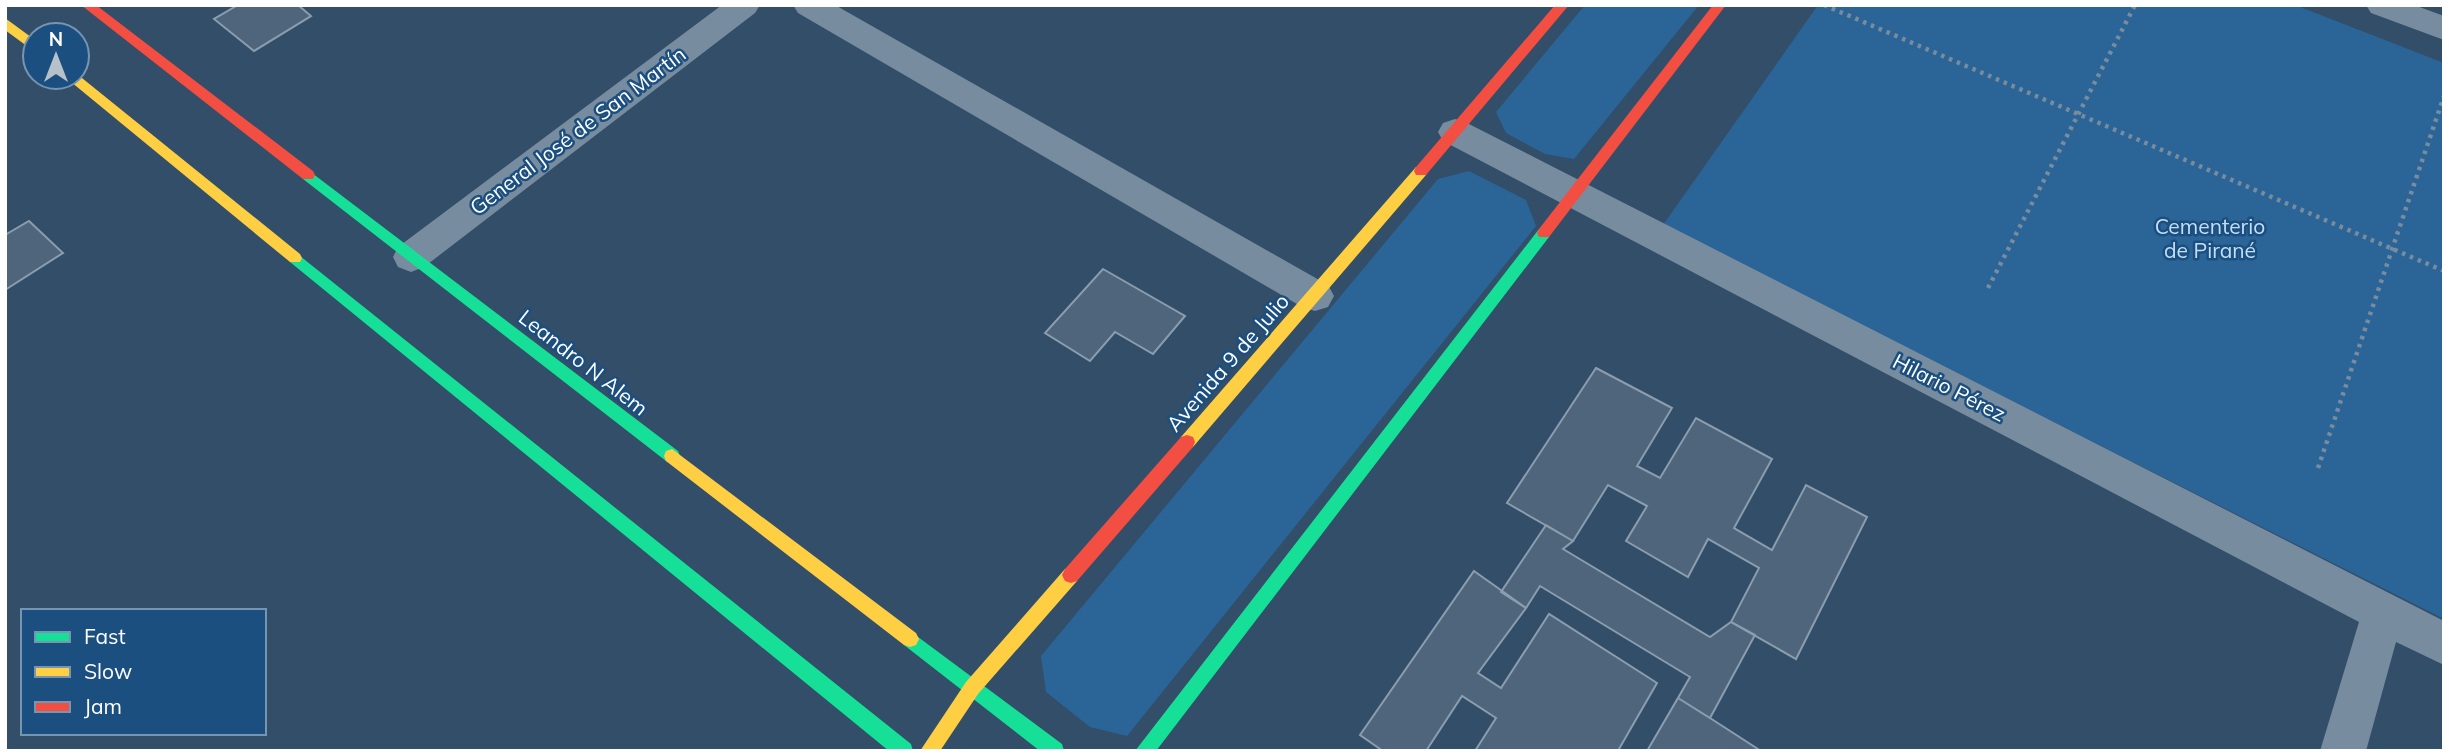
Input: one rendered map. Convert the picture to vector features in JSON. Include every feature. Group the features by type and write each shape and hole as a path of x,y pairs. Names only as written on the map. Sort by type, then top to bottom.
{"street":[{"name":"Leandro N Alem","path":"87,5 1055,751"},
{"name":"General José de San Martín","path":"411,257 744,5"},
{"path":"809,5 1315,296"},
{"path":"1144,751 1720,5"},
{"path":"2382,5 2444,29"},
{"name":"Avenida 9 de Julio","path":"929,751 972,688 1315,296 1455,132 1556,7"},
{"path":"5,23 21,36"},
{"path":"89,91 904,751"},
{"name":"Hilario Pérez","path":"1455,132 2444,645"},
{"path":"2343,751 2383,613"}],"path":[{"path":"1824,5 2444,271"},
{"path":"1988,288 2135,5"},
{"path":"2318,468 2444,96"}],"green space":[{"path":"1585,5 1699,5 1574,159 1545,154 1506,133 1496,112"},
{"name":"Cementerio de Pirané","path":"1818,5 2295,5 2444,63 2444,619 1663,225"},
{"path":"1469,171 1526,200 1536,226 1127,736 1090,727 1046,692 1041,656 1438,179"}],"building":[{"path":"238,5 298,5 311,16 254,51 214,19"},
{"path":"29,221 63,253 5,290 5,235"},
{"path":"1103,269 1185,316 1153,354 1115,332 1090,361 1045,333"},
{"path":"1596,368 1672,408 1637,466 1660,478 1696,418 1772,459 1734,528 1772,550 1806,485 1867,517 1796,659 1731,622 1759,568 1708,539 1688,577 1626,541 1647,506 1608,485 1573,541 1507,503"},
{"path":"1546,525 1573,541 1563,549 1710,637 1731,622 1755,635 1710,718 1678,698 1690,677 1540,586 1526,608 1501,592"},
{"path":"1474,571 1526,608 1478,673 1501,688 1549,614 1657,683 1619,749 1622,751 1475,751 1496,718 1462,696 1426,751 1383,751 1360,735"},
{"path":"1678,698 1710,718 1761,751 1647,751"}],"traffic: fast":[{"path":"308,175 672,456"},
{"path":"1144,751 1544,233"},
{"path":"295,258 904,751"},
{"path":"910,639 1055,751"}],"traffic: slow":[{"path":"5,23 21,36"},
{"path":"89,91 295,258"},
{"path":"1187,442 1421,171"},
{"path":"672,456 910,639"},
{"path":"929,751 972,688 1071,575"}],"traffic: jam":[{"path":"87,5 308,175"},
{"path":"1421,171 1563,5"},
{"path":"1544,233 1720,5"},
{"path":"1071,575 1187,442"}]}
